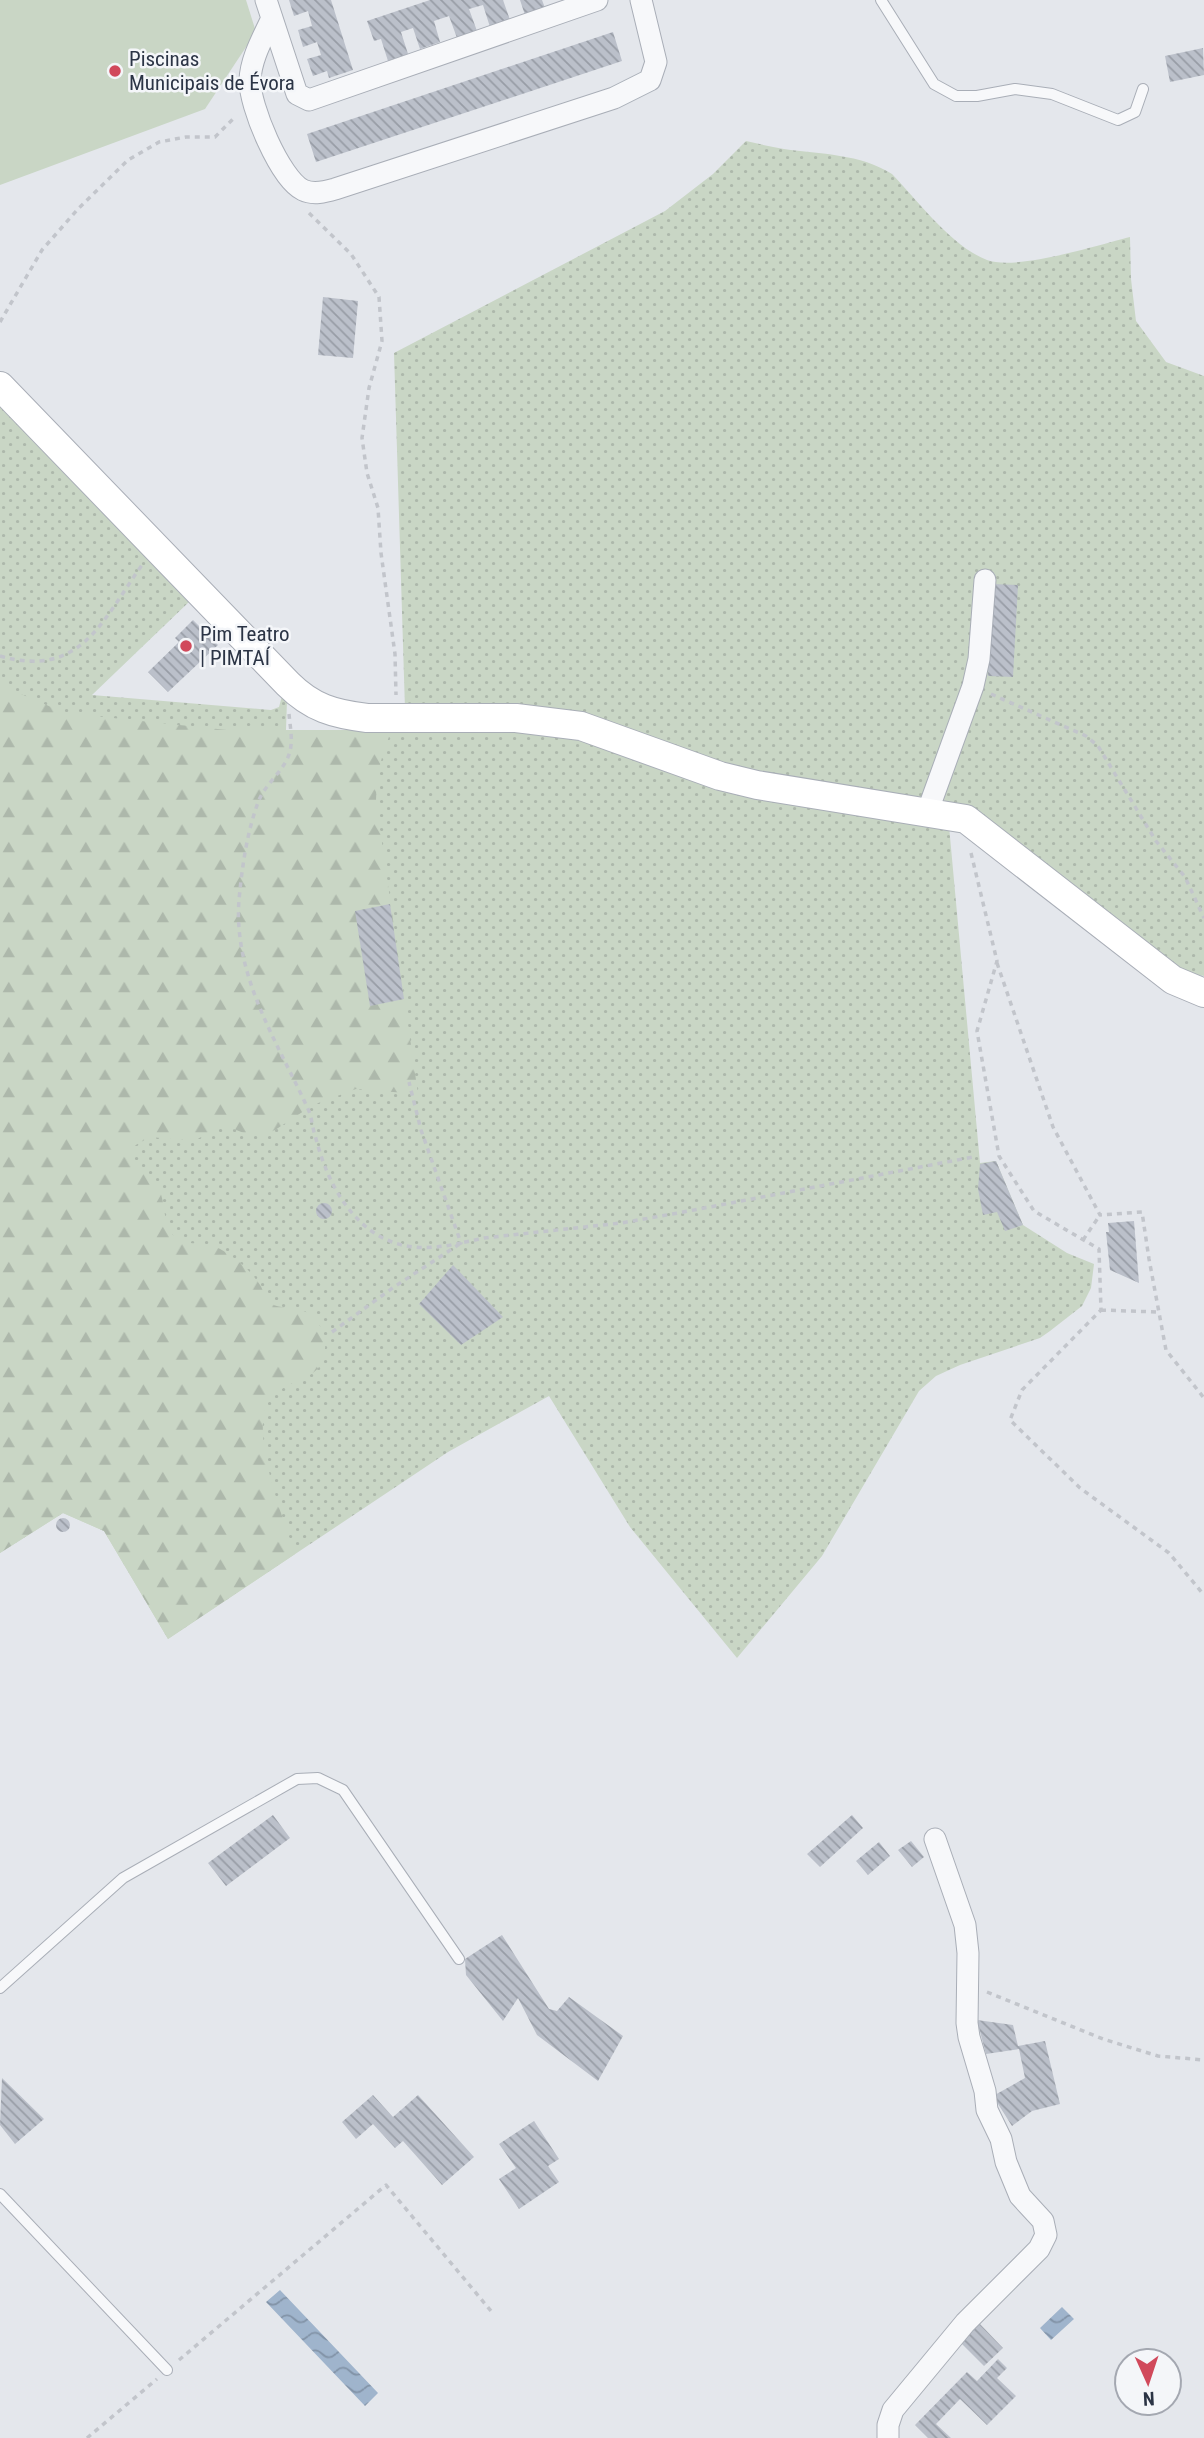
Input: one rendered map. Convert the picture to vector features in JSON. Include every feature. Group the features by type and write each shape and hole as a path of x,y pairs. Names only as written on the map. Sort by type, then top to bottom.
{"street":[{"path":"269,9 297,94 309,100 597,0"},
{"path":"269,9 252,68 250,82 253,102 259,122 290,177 303,191 316,192 335,189 614,98 650,80 656,62 641,0"},
{"path":"0,386 288,684 310,703 328,710 367,718 516,718 581,726 732,779 966,819 1173,980 1204,993"},
{"path":"927,813 973,686 979,659 985,580"},
{"path":"888,2438 888,2421 893,2410 965,2323 1039,2249 1046,2235 1043,2221 1020,2196 1006,2162 1001,2139 987,2110 985,2091 969,2037 965,1925 934,1839"}],"lane":[{"path":"881,0 934,83 956,96 977,96 1015,89 1052,94 1118,120 1135,112 1143,89"},
{"path":"0,1988 123,1878 297,1779 318,1778 343,1790 459,1959"},
{"path":"0,2194 167,2370"}],"path":[{"path":"0,322 42,250 78,209 128,160 159,142 186,137 215,137 253,102"},
{"path":"303,191 309,212 351,254 379,298 382,341 369,388 362,438 378,508 381,553 395,653 396,718"},
{"path":"0,656 38,662 64,657 76,650 95,630 155,545"},
{"path":"288,684 290,749 287,760 270,780 260,799 244,861 238,930 244,964 284,1062 310,1112 322,1159 334,1188 343,1202 369,1228 388,1241 425,1249 484,1238 667,1215 973,1157"},
{"path":"973,686 1086,736 1098,746 1156,841 1185,877 1204,918"},
{"path":"966,819 970,849 996,961 1052,1126 1100,1215"},
{"path":"996,961 977,1031 999,1156 1034,1211 1099,1249 1101,1310 1022,1391 1010,1420 1080,1488 1169,1553 1204,1595"},
{"path":"409,1082 421,1130 461,1243"},
{"path":"1100,1215 1142,1212 1166,1350 1204,1398"},
{"path":"1083,1240 1100,1215"},
{"path":"332,1332 461,1243"},
{"path":"1101,1310 1159,1312"},
{"path":"967,1989 998,1995 1065,2026 1158,2056 1204,2060"},
{"path":"87,2438 386,2185 491,2311"}],"green space":[{"name":"Piscinas Municipais de Évora","path":"0,0 246,0 256,32 205,109 0,185"},
{"path":"746,141 840,156 880,167 892,174 948,234 987,260 1037,260 1130,237 1136,321 1166,362 1204,376 1204,976 1174,970 945,806 944,799 925,795 923,801 803,785 671,752 405,709 394,353 665,211 713,174"},
{"path":"0,400 287,700 286,730 490,730 564,735 949,826 980,1163 996,1161 1023,1225 1067,1253 1094,1264 1091,1288 1082,1306 1040,1338 960,1365 936,1376 919,1391 822,1556 737,1658 630,1527 549,1396 448,1452 168,1639 104,1531 63,1513 0,1553","holes":["190,601 282,696 279,707 271,710 92,695"]},
{"path":"0,685 65,713 227,730 392,730 380,764 376,801 418,1094 356,1089 313,1105 266,1134 251,1136 229,1127 220,1128 193,1141 150,1137 134,1146 131,1157 133,1167 158,1187 167,1223 173,1235 183,1242 211,1245 234,1258 256,1279 270,1303 302,1310 313,1317 322,1329 325,1345 325,1353 319,1367 281,1389 268,1403 264,1414 264,1447 278,1503 295,1554 168,1639 104,1531 63,1513 0,1553"}],"water":[{"path":"280,2290 378,2393 365,2406 266,2302"},
{"path":"1062,2307 1074,2319 1051,2340 1040,2328"}],"building":[{"path":"289,0 331,0 353,70 329,78 327,71 313,76 307,59 321,55 317,42 303,47 298,30 312,26 308,11 294,16"},
{"path":"430,0 503,0 510,20 490,27 483,5 469,9 477,31 457,38 449,16 434,21 440,42 420,49 413,28 401,32 408,54 388,61 381,39 374,41 367,21"},
{"path":"520,0 542,0 545,8 525,15"},
{"path":"613,32 622,61 316,162 307,134"},
{"path":"1203,48 1204,75 1170,82 1165,56"},
{"path":"323,297 358,301 353,358 318,355"},
{"path":"992,584 1018,585 1013,677 988,676"},
{"path":"193,620 218,645 168,692 148,672 179,642 175,638"},
{"path":"390,904 404,999 370,1006 355,911"},
{"path":"996,1161 1023,1225 1005,1231 997,1212 983,1215 978,1189 980,1164"},
{"path":"324,1203 332,1211 324,1219 316,1211"},
{"path":"1134,1221 1139,1283 1110,1270 1106,1232 1109,1232 1108,1223"},
{"path":"453,1265 503,1317 461,1345 419,1304"},
{"path":"60,1518 66,1518 70,1525 66,1532 60,1532 56,1528 56,1522"},
{"path":"273,1815 290,1838 226,1886 208,1863"},
{"path":"852,1815 863,1828 820,1867 807,1854"},
{"path":"911,1841 924,1857 912,1867 898,1850"},
{"path":"879,1842 890,1856 868,1875 856,1861"},
{"path":"502,1935 549,2009 557,2011 569,1997 623,2036 598,2081 537,2035 518,1998 503,2021 466,1975 465,1959"},
{"path":"977,2020 1013,2025 1018,2046 1045,2041 1060,2104 1032,2111 1012,2126 993,2096 1025,2078 1019,2049 986,2054"},
{"path":"2,2078 44,2119 15,2144 0,2125"},
{"path":"373,2095 393,2117 418,2095 474,2157 442,2185 403,2141 395,2148 373,2124 356,2139 342,2122"},
{"path":"534,2121 559,2159 548,2166 559,2182 519,2209 499,2179 516,2168 499,2144"},
{"path":"978,2322 1003,2348 984,2366 958,2340"},
{"path":"998,2359 1007,2368 997,2378 1016,2396 987,2425 960,2399 936,2424 951,2438 928,2438 915,2425 967,2372 977,2381"}],"place":[{"name":"Piscinas Municipais de Évora","path":"115,71"},
{"name":"Pim Teatro | PIMTAÍ","path":"186,646"}]}
